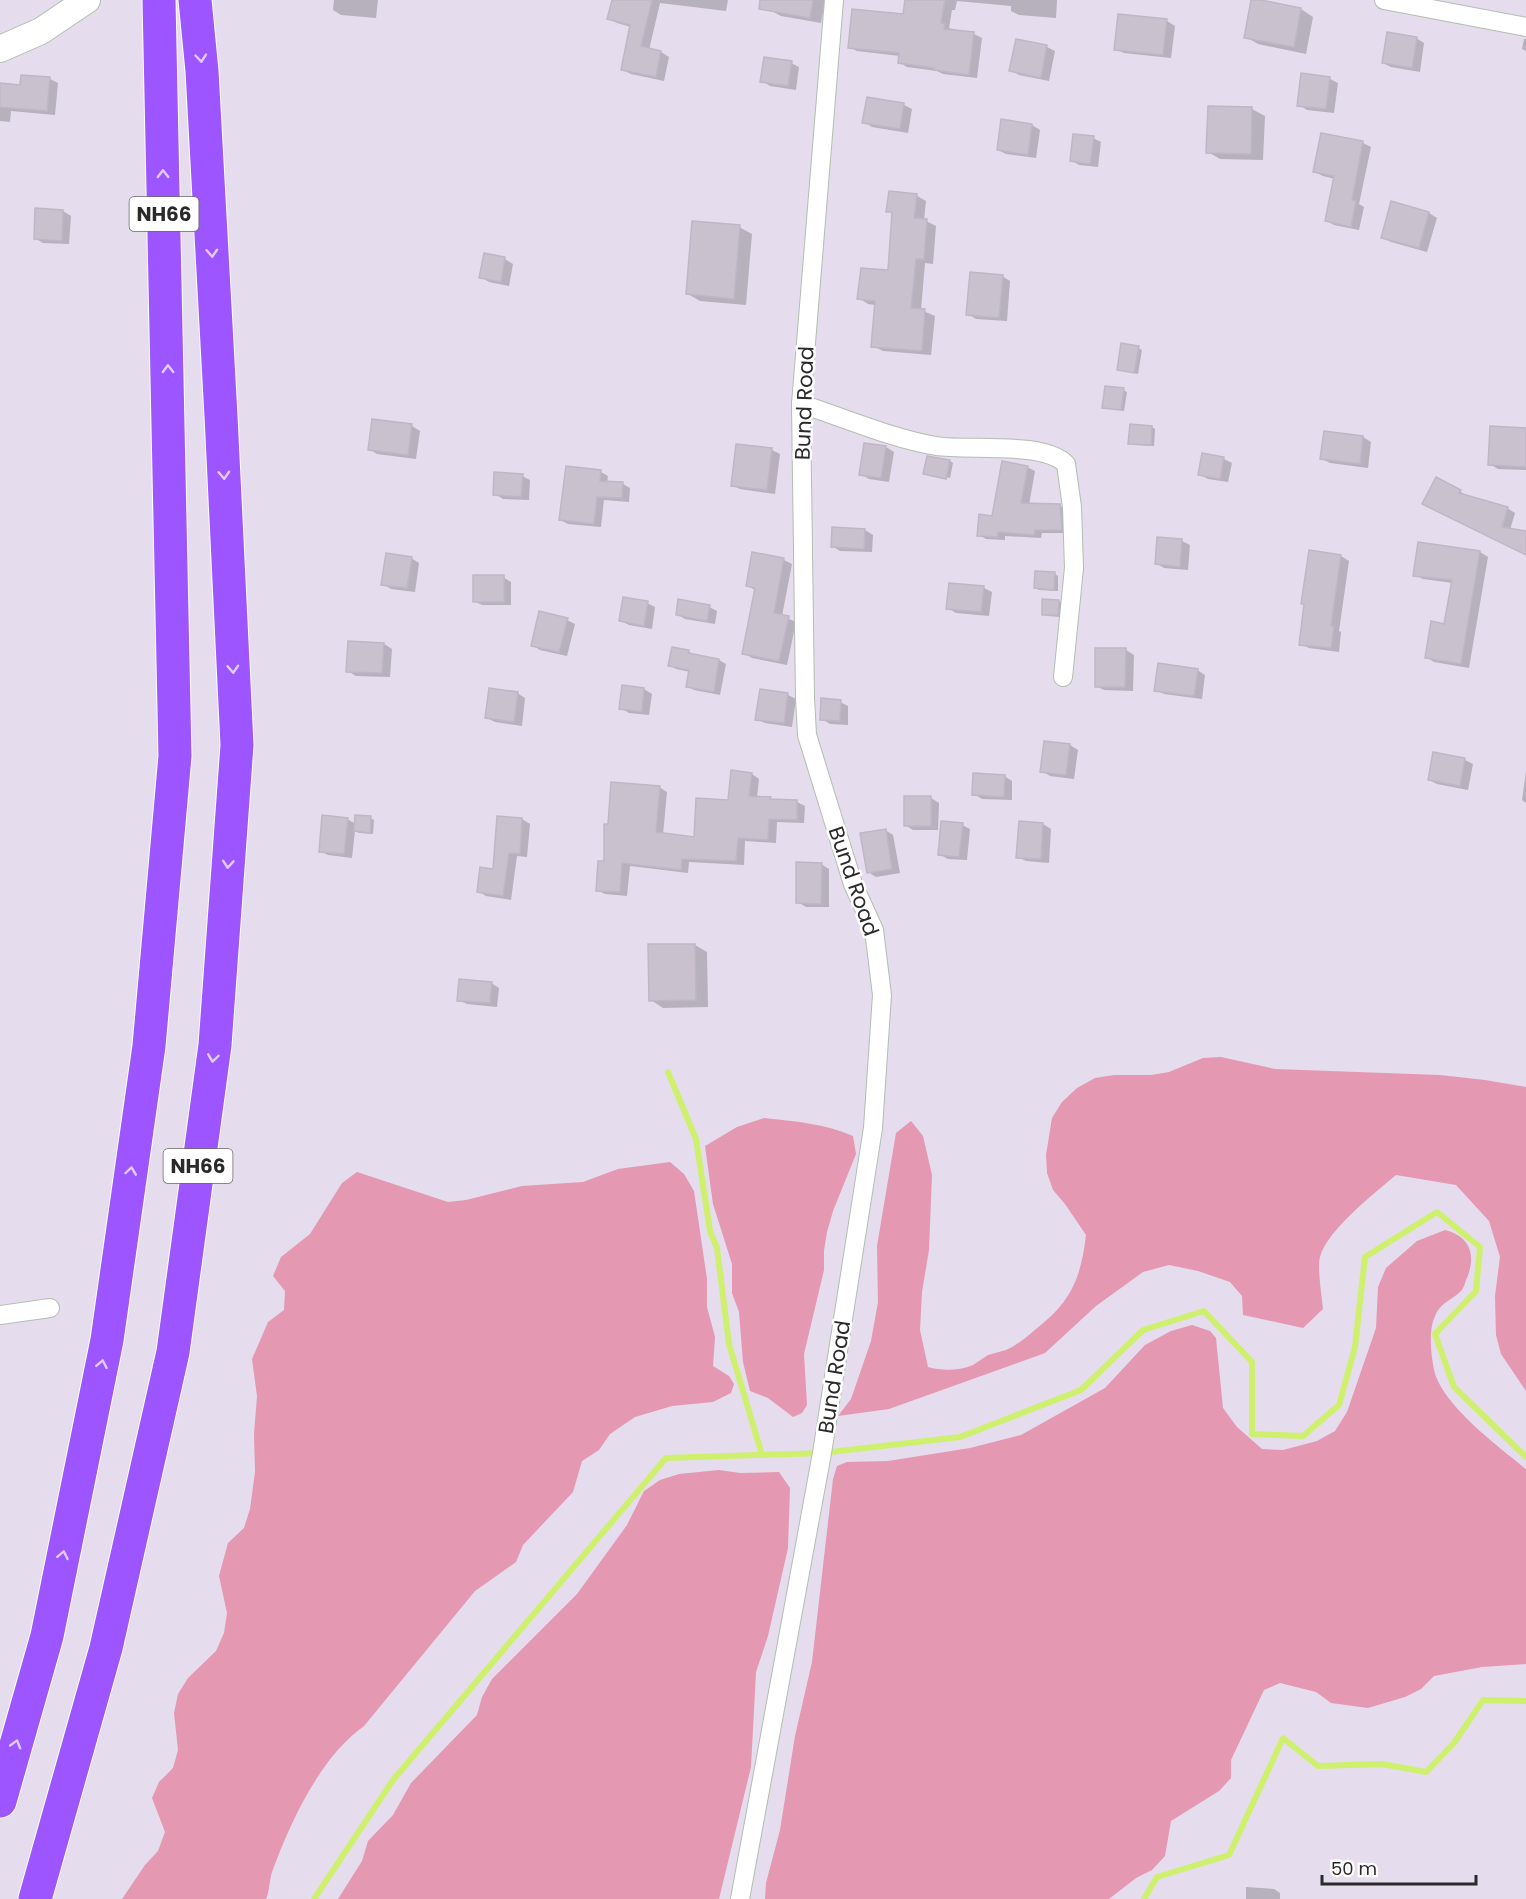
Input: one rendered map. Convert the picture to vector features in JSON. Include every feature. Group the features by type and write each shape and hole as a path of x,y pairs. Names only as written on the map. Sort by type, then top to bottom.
{"highway":[{"name":"NH66","path":"0,1801 47,1636 107,1340 149,1046 175,756 159,0"},
{"name":"NH66","path":"35,1899 106,1648 173,1352 214,1045 237,745 202,71 195,0"}],"main road":[{"path":"0,50 41,31 87,0"}],"street":[{"name":"Bund Road","path":"740,1899 822,1453 873,1128 882,995 874,930 853,884 807,735 801,404 834,0"},
{"path":"1384,0 1526,27"},
{"path":"801,404 888,433 936,446 1030,451 1053,456 1066,464 1072,507 1074,568 1063,677"},
{"path":"0,1315 50,1308"}],"shaded area":[{"path":"1221,1057 1275,1069 1440,1075 1526,1087 1526,1391 1501,1354 1496,1335 1495,1296 1500,1257 1489,1221 1456,1185 1396,1175 1353,1213 1324,1246 1319,1268 1323,1309 1303,1328 1243,1315 1242,1296 1230,1282 1198,1271 1169,1265 1143,1272 1096,1306 1045,1353 889,1409 838,1416 851,1399 871,1341 878,1302 877,1246 896,1133 911,1121 923,1136 932,1175 929,1250 922,1292 920,1330 928,1367 944,1370 962,1368 973,1365 988,1355 1006,1350 1025,1338 1058,1309 1077,1277 1086,1235 1053,1190 1047,1173 1046,1155 1052,1118 1062,1102 1077,1088 1095,1078 1169,1072 1203,1058"},
{"path":"764,1118 810,1124 843,1132 853,1136 856,1154 827,1232 824,1270 804,1354 807,1405 802,1413 793,1417 768,1398 750,1391 743,1362 739,1312 732,1293 732,1264 713,1204 705,1146 737,1127"},
{"path":"670,1162 684,1174 694,1191 707,1279 707,1307 715,1337 713,1366 729,1376 734,1384 731,1393 713,1402 672,1406 635,1417 610,1434 599,1450 582,1461 573,1492 523,1545 516,1562 475,1591 364,1726 348,1739 320,1773 297,1812 288,1833 272,1872 266,1899 122,1899 145,1865 158,1851 165,1832 152,1798 159,1782 173,1768 178,1750 174,1713 178,1694 188,1678 216,1651 224,1633 227,1613 219,1576 228,1543 244,1528 250,1509 255,1472 254,1434 257,1396 252,1359 268,1322 284,1310 285,1291 273,1276 281,1257 310,1234 342,1183 357,1172 448,1202 466,1200 522,1186 583,1182 618,1169"},
{"path":"1445,1230 1461,1237 1466,1242 1471,1262 1462,1290 1440,1307 1435,1316 1431,1329 1434,1370 1439,1383 1460,1411 1526,1469 1526,1664 1482,1667 1434,1676 1421,1689 1405,1697 1368,1708 1331,1703 1316,1692 1280,1683 1264,1690 1231,1760 1231,1778 1219,1791 1171,1821 1165,1856 1152,1870 1136,1878 1109,1899 765,1899 766,1883 780,1830 795,1736 812,1662 833,1479 837,1466 847,1462 888,1461 970,1448 1021,1435 1105,1388 1145,1345 1171,1331 1192,1325 1210,1331 1216,1338 1223,1408 1237,1427 1262,1449 1283,1450 1317,1441 1335,1431 1347,1412 1376,1328 1378,1287 1386,1268 1417,1241"},
{"path":"719,1470 740,1473 779,1472 790,1488 788,1548 768,1636 756,1672 751,1767 719,1899 338,1899 362,1861 368,1841 393,1815 411,1783 477,1715 482,1697 492,1679 577,1594 627,1525 644,1491 660,1480 679,1474"}],"building":[{"path":"612,0 652,0 641,46 661,51 656,77 621,70 630,25 607,19"},
{"path":"760,0 813,0 810,18 759,9"},
{"path":"905,0 945,0 941,23 945,24 944,29 974,32 969,75 898,63 899,53 848,48 852,9 903,14"},
{"path":"1251,0 1301,8 1294,47 1244,38"},
{"path":"1118,14 1167,19 1163,55 1114,50"},
{"path":"1387,32 1417,37 1412,68 1382,63"},
{"path":"1016,39 1047,45 1041,78 1009,71"},
{"path":"764,57 792,61 788,86 760,82"},
{"path":"1301,73 1330,77 1326,109 1297,106"},
{"path":"21,75 50,77 47,111 0,107 0,83 20,85"},
{"path":"867,97 904,103 900,129 862,123"},
{"path":"1208,106 1252,107 1251,154 1206,153"},
{"path":"1001,119 1032,124 1028,155 997,150"},
{"path":"1321,133 1363,141 1352,200 1356,201 1351,227 1325,221 1334,176 1313,172"},
{"path":"1073,134 1094,136 1090,164 1070,161"},
{"path":"889,191 917,194 914,218 927,219 924,259 916,259 911,308 925,309 922,351 871,347 875,301 857,299 861,268 888,270 892,212 886,212"},
{"path":"1391,201 1429,212 1419,248 1381,238"},
{"path":"35,208 63,210 62,241 34,239"},
{"path":"692,221 740,225 734,299 686,294"},
{"path":"484,253 505,257 501,282 479,278"},
{"path":"970,272 1003,275 999,318 966,315"},
{"path":"1121,343 1139,346 1134,373 1117,370"},
{"path":"1105,386 1124,388 1121,410 1102,408"},
{"path":"372,419 412,424 408,455 368,450"},
{"path":"1130,424 1152,426 1151,445 1128,444"},
{"path":"1490,426 1526,428 1526,467 1488,465"},
{"path":"1324,431 1363,436 1360,464 1320,459"},
{"path":"864,443 886,446 881,478 859,475"},
{"path":"736,444 772,448 767,490 731,486"},
{"path":"1202,453 1224,457 1220,479 1198,475"},
{"path":"927,456 950,460 946,479 923,474"},
{"path":"1002,461 1028,466 1021,503 1060,504 1062,530 1035,530 1034,535 998,532 998,537 977,536 979,514 992,516"},
{"path":"566,466 601,470 600,481 623,482 622,498 597,497 594,524 559,520"},
{"path":"494,472 523,474 521,497 493,495"},
{"path":"1436,477 1461,490 1459,493 1508,507 1502,527 1526,531 1526,555 1422,504"},
{"path":"832,527 865,529 864,549 831,547"},
{"path":"1157,537 1182,539 1180,567 1155,564"},
{"path":"1418,542 1480,551 1461,664 1425,658 1431,621 1444,624 1452,580 1413,576"},
{"path":"1309,550 1341,555 1331,626 1334,626 1331,648 1299,645 1304,604 1301,604"},
{"path":"752,552 784,558 774,613 789,616 779,661 742,654 755,588 746,586"},
{"path":"386,553 412,557 407,588 381,585"},
{"path":"1035,571 1055,572 1054,590 1034,588"},
{"path":"473,575 504,575 504,602 473,602"},
{"path":"949,583 984,586 981,612 946,609"},
{"path":"623,597 648,601 644,626 619,621"},
{"path":"678,599 710,605 707,621 676,615"},
{"path":"1042,599 1059,600 1058,615 1042,615"},
{"path":"539,611 568,618 559,652 531,646"},
{"path":"348,641 384,643 382,673 346,672"},
{"path":"672,647 689,650 688,653 719,659 714,692 686,687 689,670 668,666"},
{"path":"1095,648 1126,648 1125,687 1095,687"},
{"path":"1158,663 1198,669 1194,696 1154,691"},
{"path":"622,685 644,688 642,712 619,709"},
{"path":"489,688 518,692 514,722 485,718"},
{"path":"760,689 788,693 784,723 755,720"},
{"path":"821,698 841,700 840,721 820,720"},
{"path":"1044,741 1070,744 1066,775 1040,772"},
{"path":"1433,752 1465,758 1460,786 1428,780"},
{"path":"731,770 752,773 749,796 797,800 797,820 769,819 768,840 738,838 736,861 682,859 681,870 622,863 620,892 596,891 598,861 604,861 604,824 608,824 611,782 660,786 656,832 694,837 696,798 728,800"},
{"path":"973,773 1005,775 1004,797 972,795"},
{"path":"904,796 931,796 931,826 904,826"},
{"path":"322,815 348,818 344,854 319,852"},
{"path":"355,815 371,816 370,833 354,831"},
{"path":"497,816 522,818 520,854 509,853 503,896 477,892 480,867 493,869"},
{"path":"941,821 963,823 959,857 938,855"},
{"path":"1019,821 1043,823 1041,859 1016,858"},
{"path":"886,829 892,869 867,873 860,833"},
{"path":"796,862 822,863 821,904 796,903"},
{"path":"648,944 695,944 696,1000 649,1001"},
{"path":"459,979 492,982 490,1003 457,1001"}],"waterway":[{"path":"668,1072 696,1139 710,1231 717,1248 729,1344 762,1455"},
{"path":"314,1899 393,1780 666,1458 822,1453 960,1437 1081,1390 1143,1330 1204,1311 1252,1362 1252,1434 1303,1436 1339,1405 1355,1347 1365,1257 1437,1212 1480,1247 1476,1291 1435,1334 1454,1387 1526,1457"},
{"path":"1144,1899 1157,1877 1229,1855 1283,1738 1318,1766 1382,1764 1426,1772 1454,1743 1483,1700 1526,1701"}]}
